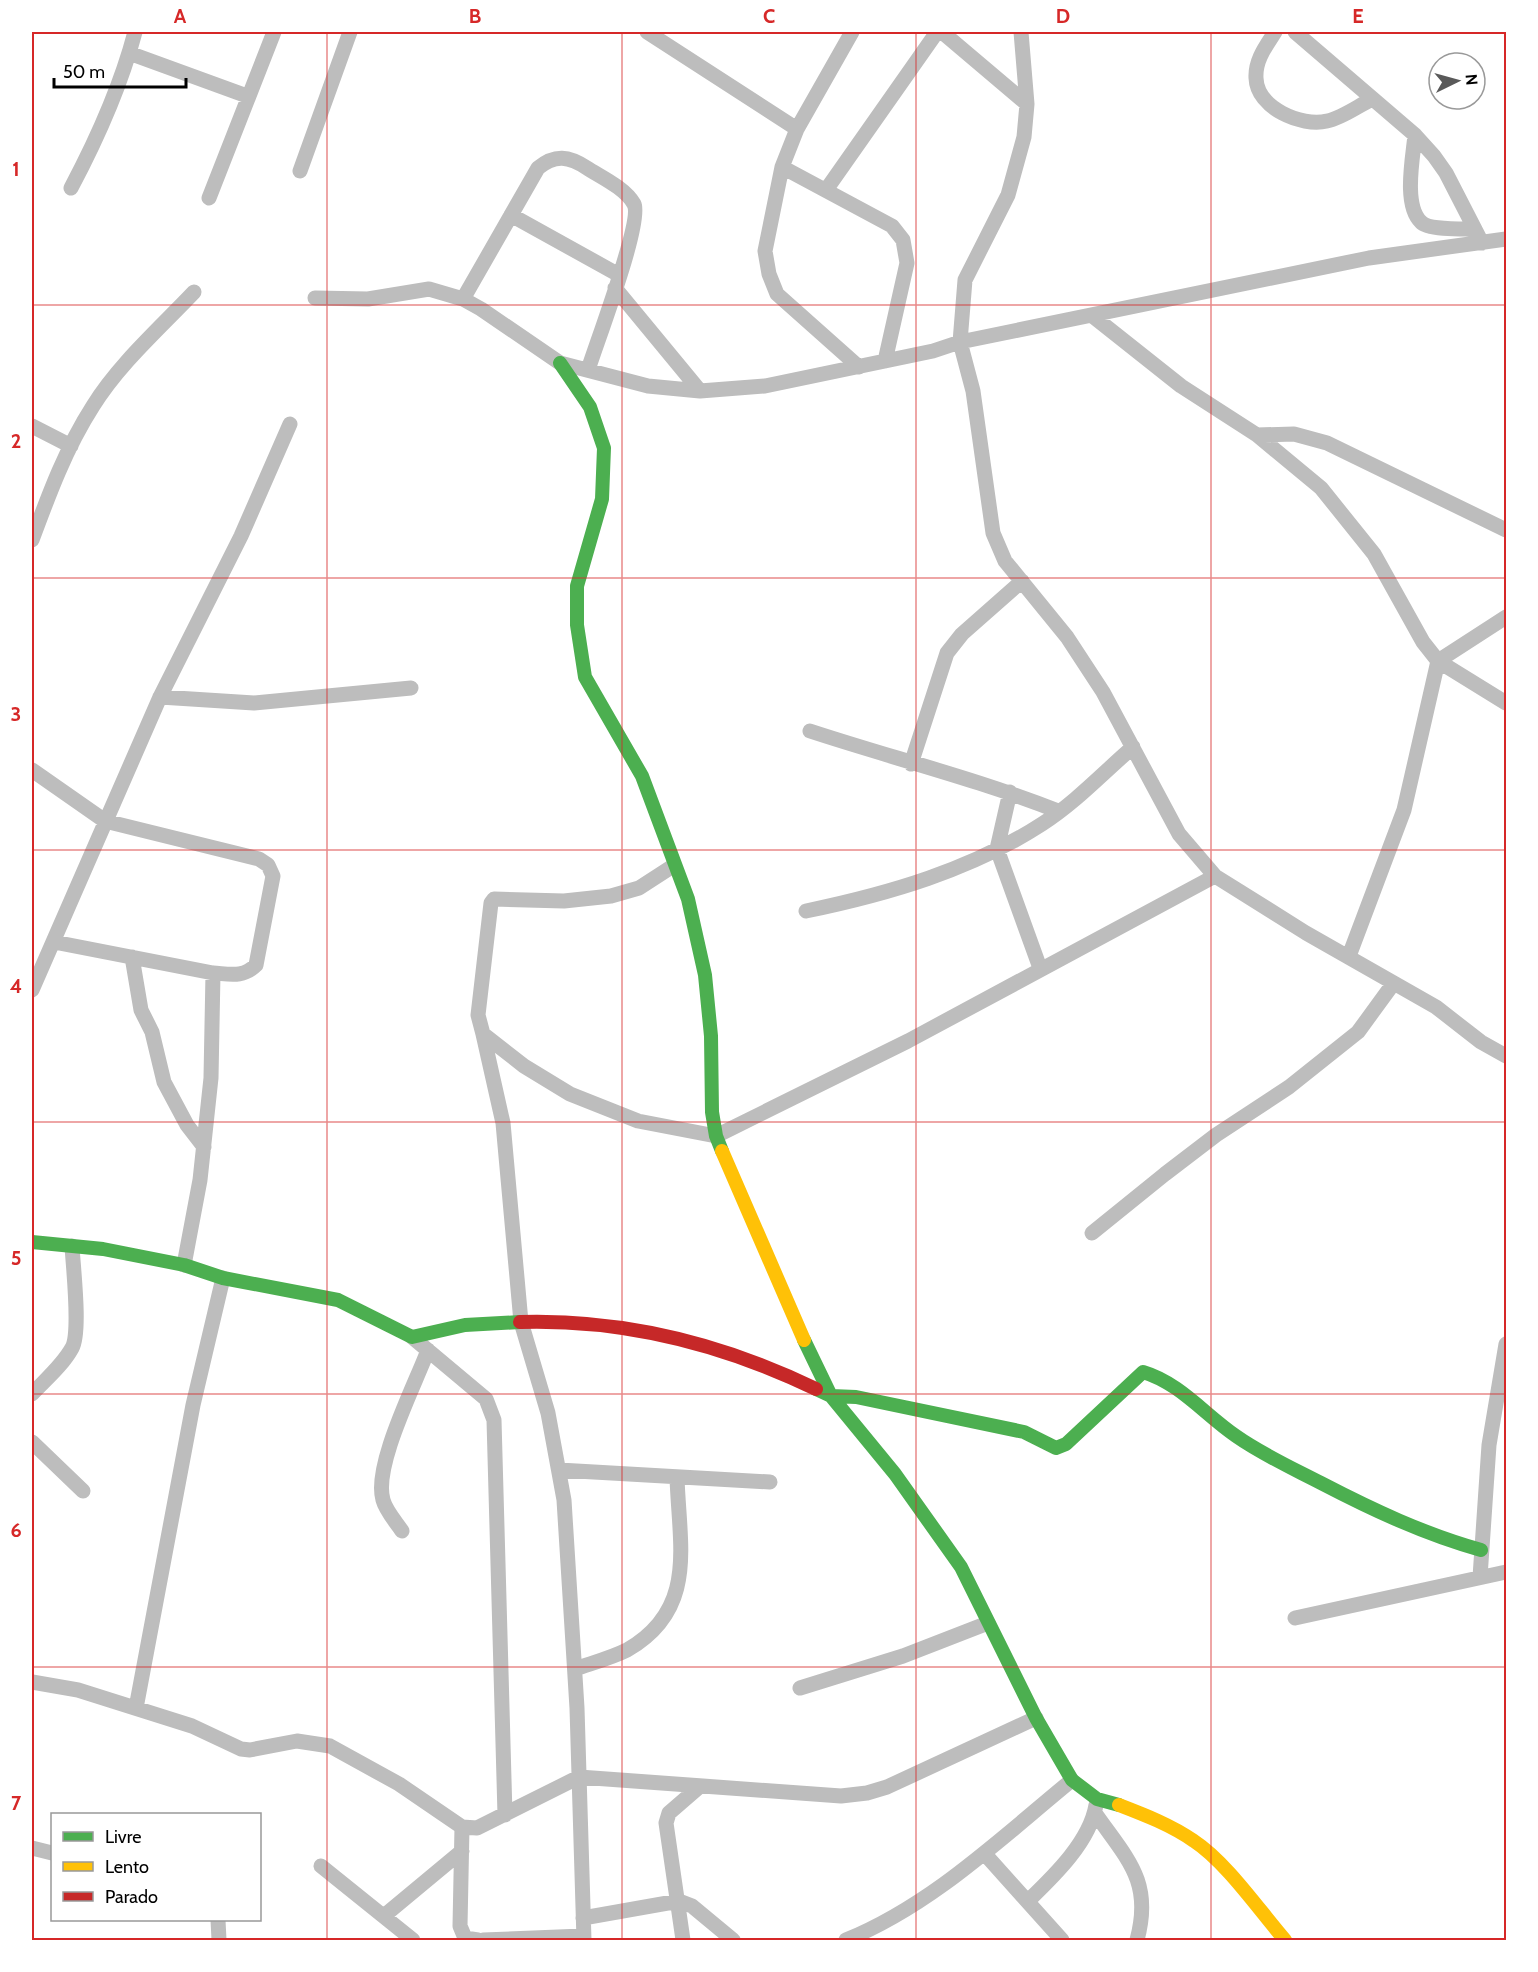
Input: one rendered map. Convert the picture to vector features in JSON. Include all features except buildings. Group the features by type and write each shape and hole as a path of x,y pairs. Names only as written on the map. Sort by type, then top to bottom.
{"street":[{"path":"71,188 91,151 135,32"},
{"path":"209,198 246,96 274,32"},
{"path":"300,171 350,32"},
{"path":"647,32 797,129"},
{"path":"852,32 797,129 782,167 765,251 777,294 859,367"},
{"path":"826,189 937,32"},
{"path":"942,32 1027,104"},
{"path":"1021,32 1027,104 1024,137 1008,195 965,280 960,342 973,391 993,533 1005,561 1067,637 1103,692 1179,834 1215,876 1306,933 1436,1007 1481,1042 1506,1056"},
{"path":"1275,32 1258,57 1256,78 1259,91 1268,103 1294,118 1313,123 1328,121 1372,99"},
{"path":"1295,32 1415,135 1446,173 1479,236"},
{"path":"129,53 246,96"},
{"path":"1415,135 1410,183 1413,207 1421,222 1479,236 1506,239"},
{"path":"463,299 538,168 547,160 562,156 574,159 627,194 635,205 636,219 588,370"},
{"path":"782,167 892,226 903,240 907,263 885,361"},
{"path":"511,215 617,281 699,391"},
{"path":"315,298 368,299 429,289 463,299 560,363 648,386 699,391 765,386 859,367 960,342 1479,236"},
{"path":"32,540 61,463 93,405 194,292"},
{"path":"1094,316 1181,386 1257,435 1321,488 1374,554 1423,642 1438,661 1506,703"},
{"path":"560,363 590,407 604,448 602,499 577,586 578,625 585,677 642,776 688,899 705,975 711,1036 712,1112 716,1136 776,1281 831,1396 895,1474 962,1567 1036,1718 1072,1780 1096,1806 1143,1891 1144,1916 1137,1941"},
{"path":"32,990 160,697 241,536 290,424"},
{"path":"32,426 71,446"},
{"path":"1257,435 1294,434 1327,443 1506,530"},
{"path":"911,764 947,653 962,634 1022,581"},
{"path":"1348,956 1404,810 1438,661 1506,617"},
{"path":"160,697 254,703 411,687"},
{"path":"810,731 911,764 1010,792 1058,811"},
{"path":"806,911 874,896 927,879 997,849 1043,823 1133,747"},
{"path":"32,770 105,821 259,859 268,865 273,876 256,965 249,973 239,975 213,973 54,942"},
{"path":"1010,792 997,849 1040,968"},
{"path":"483,1941 584,1938 575,1669 564,1500 548,1413 521,1322 503,1123 478,1015 491,903 494,898 564,901 611,896 639,888 674,866"},
{"path":"483,1034 524,1066 570,1094 638,1121 716,1136 908,1041 1040,968 1215,876"},
{"path":"132,957 141,1010 152,1032 164,1082 187,1125 204,1147"},
{"path":"184,1265 204,1147 211,1078 213,973"},
{"path":"1092,1233 1216,1135 1290,1087 1358,1032 1393,984"},
{"path":"32,1242 103,1249 184,1265 223,1278 338,1300 412,1337 486,1399 494,1420 505,1815"},
{"path":"32,1394 73,1347 75,1329 72,1246"},
{"path":"136,1708 193,1405 223,1278"},
{"path":"412,1337 465,1325 521,1322 561,1321 628,1327 696,1343 773,1368 831,1396 856,1397 1024,1432 1056,1448 1066,1444 1143,1372 1151,1373 1163,1378 1236,1436 1270,1457 1387,1517 1438,1538 1481,1550"},
{"path":"1480,1577 1489,1445 1506,1344"},
{"path":"402,1532 383,1501 380,1480 386,1457 428,1350"},
{"path":"32,1442 82,1491"},
{"path":"559,1470 770,1482"},
{"path":"575,1669 624,1651 640,1641 657,1626 673,1604 680,1582 677,1477"},
{"path":"1295,1618 1506,1572"},
{"path":"800,1688 903,1656 988,1623"},
{"path":"32,1682 78,1690 136,1708 192,1726 241,1749 250,1750 297,1741 330,1746 399,1784 462,1827 477,1828 579,1777 841,1796 867,1794 887,1787 1036,1718"},
{"path":"846,1941 868,1931 951,1880 1072,1780"},
{"path":"683,1941 666,1823 669,1813 699,1787"},
{"path":"1096,1806 1119,1805 1170,1826 1196,1842 1212,1856 1285,1941"},
{"path":"1029,1900 1056,1873 1080,1840 1096,1806"},
{"path":"462,1827 460,1926 469,1940"},
{"path":"32,1848 51,1853"},
{"path":"385,1915 462,1851"},
{"path":"984,1852 1029,1900 1062,1941"},
{"path":"321,1866 385,1915 413,1941"},
{"path":"583,1918 679,1901 692,1906 733,1941"},
{"path":"218,1921 219,1941"},
{"path":"868,1931 883,1941"}],"traffic: fast":[{"path":"560,363 590,407 604,448 602,499 577,586 577,625 585,677 642,776 688,899 705,975 711,1036 712,1112 716,1136 722,1151"},
{"path":"32,1242 103,1249 184,1265 223,1278 338,1300 412,1337 465,1325 520,1322"},
{"path":"804,1340 831,1396 895,1474 961,1567 1036,1718 1072,1780 1097,1799 1119,1805"},
{"path":"816,1389 831,1396 856,1397 1024,1432 1056,1448 1066,1444 1143,1372 1169,1384 1236,1436 1278,1461 1399,1521 1481,1550"}],"traffic: slow":[{"path":"722,1151 804,1340"},
{"path":"1119,1805 1167,1825 1206,1850 1230,1874 1285,1940"}],"traffic: jam":[{"path":"520,1322 597,1325 672,1338 745,1359 816,1389"}]}
